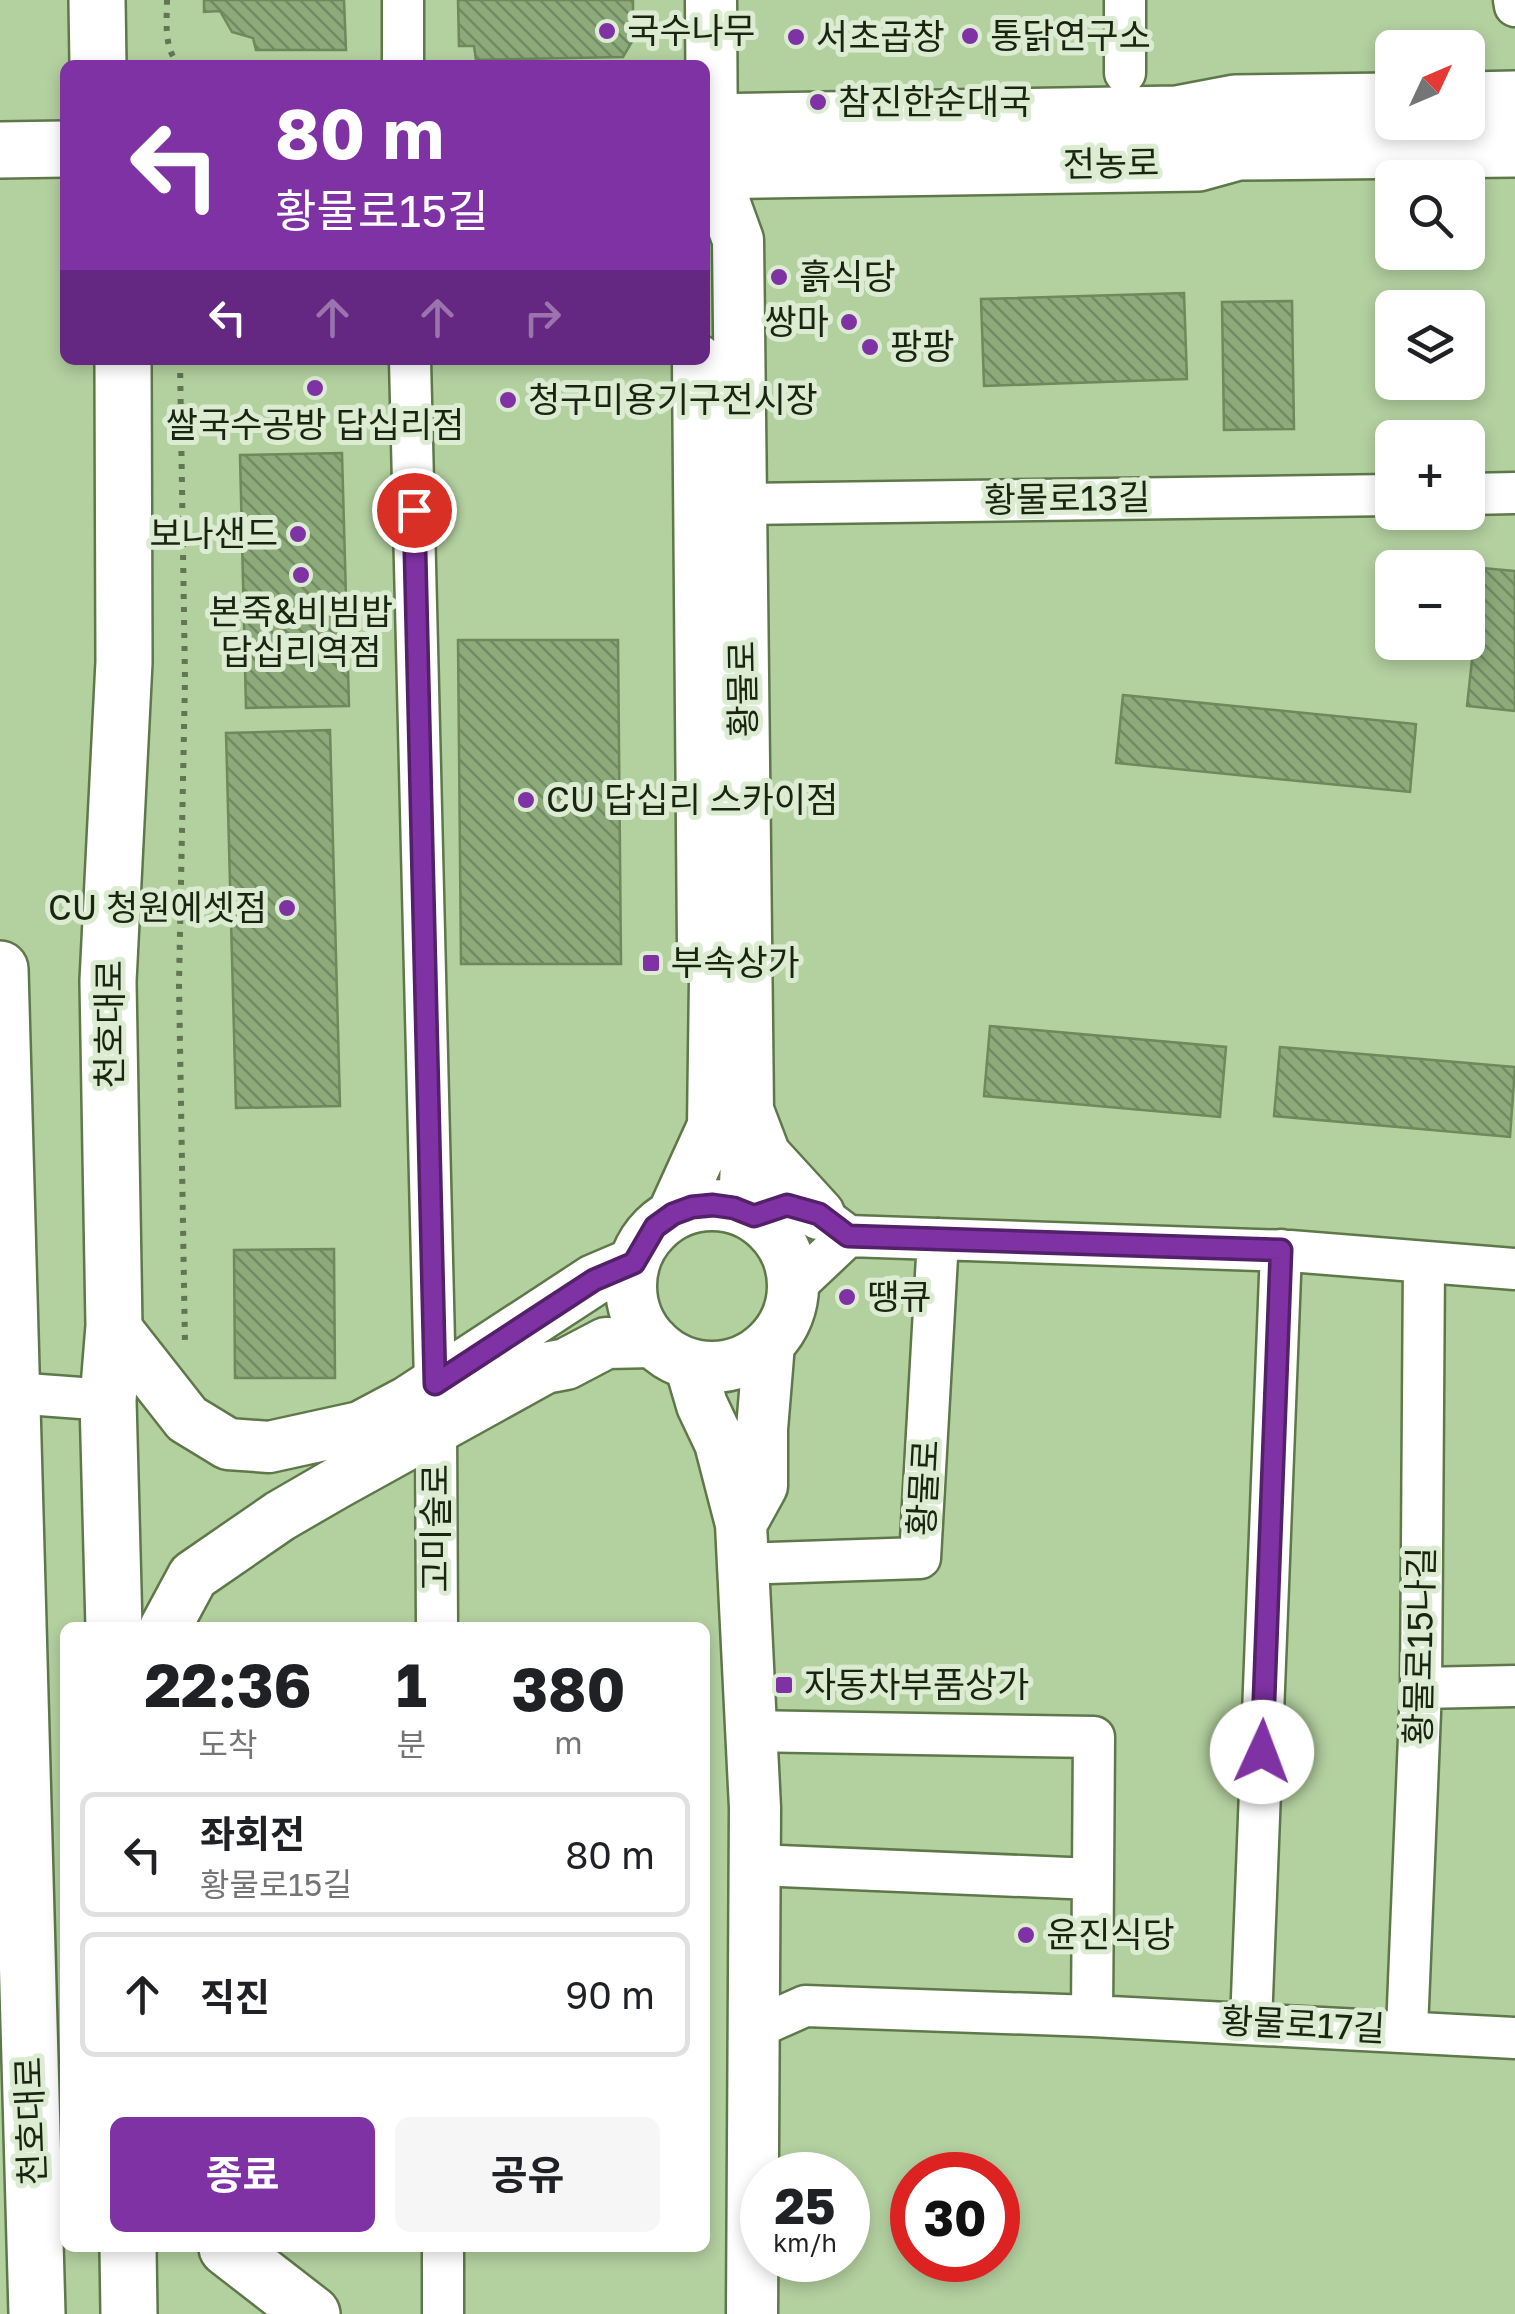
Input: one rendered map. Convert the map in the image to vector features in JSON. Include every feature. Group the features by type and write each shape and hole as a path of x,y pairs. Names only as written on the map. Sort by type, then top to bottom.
{"main road":[{"path":"96,0 98,60"},
{"path":"1485,100 1515,99"},
{"name":"전농로","path":"710,158 1177,114 1235,103 1375,101"},
{"path":"0,150 60,149"},
{"name":"전농로","path":"710,158 1198,163 1238,152 1515,150"},
{"name":"천호대로","path":"114,1622 108,1400 114,1326 108,981 124,662 123,365"},
{"name":"천호대로","path":"0,969 4,1393 37,2314"},
{"path":"128,2252 129,2314"},
{"path":"232,2252 312,2314"}],"street":[{"path":"403,0 403,60"},
{"name":"황물로","path":"710,79 712,0"},
{"path":"1125,73 1126,0"},
{"name":"황물로","path":"710,163 738,240 749,1214"},
{"name":"고미술로","path":"410,365 437,1622"},
{"name":"황물로","path":"673,1214 713,1126 715,979 702,947 698,365"},
{"path":"1485,494 1515,493"},
{"name":"황물로13길","path":"742,504 1375,494"},
{"path":"748,1111 765,1155 833,1225"},
{"path":"566,1364 629,1374 682,1370 732,1365 751,1357 782,1328 790,1308 794,1288 783,1246 749,1214 713,1205 692,1207 655,1227 634,1263 631,1284 633,1305 641,1325 682,1370 720,1442 742,1544 755,1864 752,2314"},
{"path":"749,1214 787,1205 833,1225 938,1239 1281,1250 1515,1268"},
{"path":"794,1288 833,1225"},
{"name":"황물로","path":"742,1544 920,1558 938,1239"},
{"path":"1251,2023 1281,1250"},
{"name":"황물로15나길","path":"1407,2030 1421,1688 1424,1262"},
{"path":"168,1622 193,1576 280,1516 368,1445 435,1406 594,1280 634,1263"},
{"path":"114,1326 187,1418 228,1444 368,1445"},
{"path":"435,1406 566,1364 606,1342 682,1370"},
{"path":"742,1544 762,1486 769,1344"},
{"path":"4,1393 108,1400"},
{"path":"1421,1688 1515,1686"},
{"path":"752,1730 1094,1737 1092,2016"},
{"path":"755,1864 1093,1879"},
{"name":"황물로17길","path":"753,2028 805,2006 1407,2030 1515,2038"},
{"path":"442,2252 443,2314"}],"path":[{"path":"166,0 167,38 174,60"},
{"path":"180,365 184,679 179,984 186,1350"}],"building":[{"path":"204,0 344,0 346,50 256,50 253,38 232,32 220,11 204,12"},
{"path":"458,0 633,0 633,40 623,57 476,60 474,46 459,46"},
{"path":"1184,293 1187,379 984,386 981,299"},
{"path":"1292,301 1294,429 1224,430 1222,302"},
{"path":"342,453 349,706 246,708 240,455"},
{"path":"1485,568 1515,571 1515,711 1467,706 1472,660 1485,660"},
{"path":"458,640 618,640 621,964 461,964"},
{"path":"1123,695 1416,724 1410,792 1116,763"},
{"path":"330,730 340,1106 236,1108 226,733"},
{"path":"990,1026 1226,1047 1220,1117 984,1096"},
{"path":"1280,1047 1515,1067 1510,1137 1274,1116"},
{"path":"334,1249 335,1378 235,1378 234,1250"}],"place":[{"name":"국수나무","path":"607,31"},
{"name":"통닭연구소","path":"970,36"},
{"name":"서초곱창","path":"796,37"},
{"name":"참진한순대국","path":"818,102"},
{"name":"흙식당","path":"779,277"},
{"name":"쌍마","path":"849,322"},
{"name":"팡팡","path":"870,347"},
{"name":"쌀국수공방 답십리점","path":"315,388"},
{"name":"청구미용기구전시장","path":"508,400"},
{"name":"보나샌드","path":"298,534"},
{"name":"본죽&비빔밥 답십리역점","path":"301,575"},
{"name":"CU 답십리 스카이점","path":"526,800"},
{"name":"CU 청원에셋점","path":"287,908"},
{"name":"부속상가","path":"651,963"},
{"name":"땡큐","path":"847,1297"},
{"name":"자동차부품상가","path":"784,1685"},
{"name":"윤진식당","path":"1026,1935"}],"route":[{"path":"414,510 435,1384 594,1280 634,1263 655,1227 692,1207 734,1208 754,1216 787,1205 819,1214 848,1236 1281,1250 1262,1752"}]}
